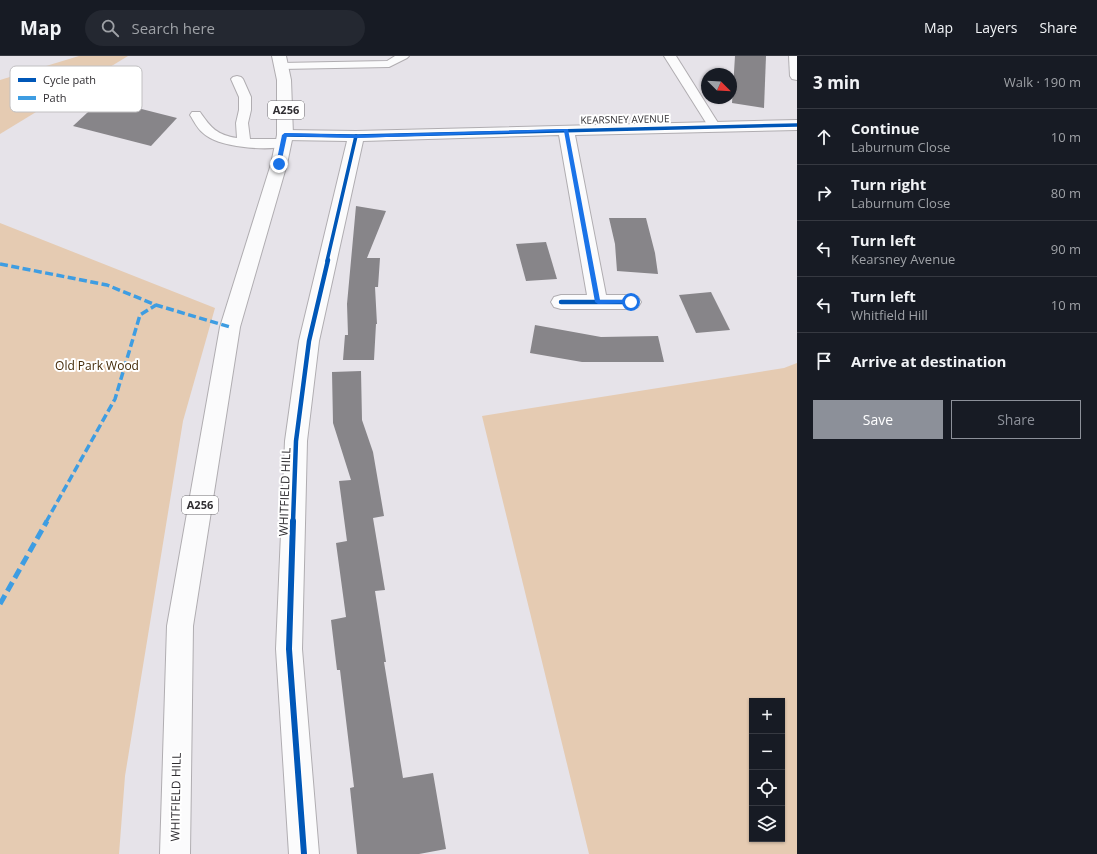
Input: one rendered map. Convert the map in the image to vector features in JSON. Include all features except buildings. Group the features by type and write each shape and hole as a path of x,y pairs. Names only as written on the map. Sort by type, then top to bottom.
{"street":[{"path":"796,56 797,76"},
{"name":"WHITFIELD HILL","path":"175,854 180,626 230,327 279,164 284,139 286,112 284,80 280,61"},
{"name":"KEARSNEY AVENUE","path":"284,139 566,130 797,125"},
{"path":"566,130 598,302"},
{"name":"WHITFIELD HILL","path":"304,854 289,648 296,441 309,341 356,136"},
{"path":"561,302 631,302"}],"lane":[{"path":"280,61 389,64 404,56"},
{"path":"670,56 714,126"},
{"path":"237,79 245,97 246,110 242,122 244,142"},
{"path":"196,115 208,132 219,138 244,142 284,139"}],"green space":[{"path":"79,56 128,56 112,66 46,66"},
{"path":"10,77 10,112 36,112 0,134 0,80"},
{"name":"Old Park Wood","path":"0,223 215,308 183,421 125,776 119,854 0,854"},
{"path":"797,363 797,854 589,854 482,416 784,368"}],"marked path":[{"path":"0,264 107,285 156,305 230,327"},
{"path":"0,604 115,399 140,315 156,305"}],"cycle path":[{"path":"285,135 356,136 797,125"},
{"path":"304,854 289,649 296,441 309,341 356,136"},
{"path":"561,302 631,302"}],"route":[{"path":"279,164 285,135 356,136 566,130 598,302 631,302"}]}
